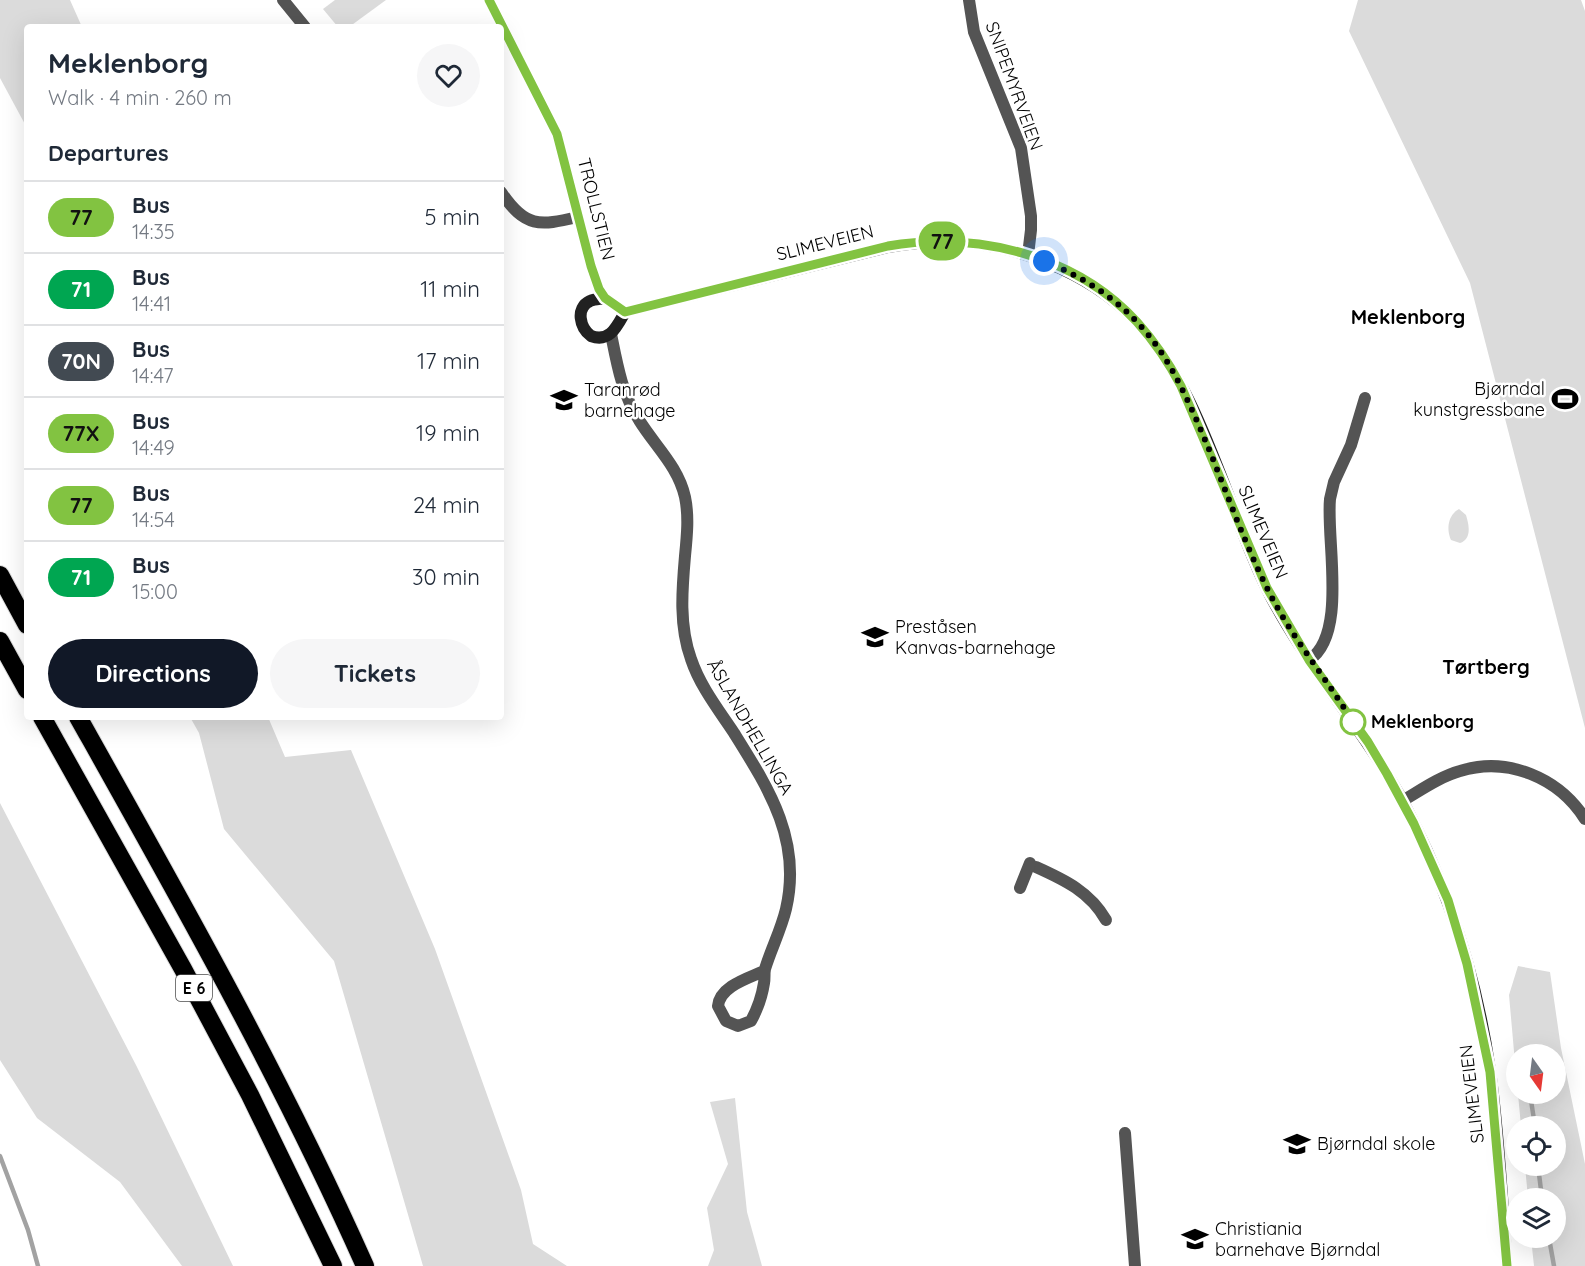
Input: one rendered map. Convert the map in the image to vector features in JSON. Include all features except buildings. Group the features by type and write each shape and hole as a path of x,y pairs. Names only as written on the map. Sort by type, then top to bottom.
{"highway":[{"path":"0,574 24,619"},
{"path":"0,641 24,685"},
{"name":"E 6","path":"44,720 183,969 250,1095 333,1266"},
{"name":"E 6","path":"80,720 244,1017 306,1139 365,1266"}],"street":[{"path":"284,0 303,24"},
{"name":"TROLLSTIEN","path":"489,0 501,24"},
{"name":"SNIPEMYRVEIEN","path":"969,0 974,32 1022,148 1032,230 1028,255"},
{"name":"TROLLSTIEN","path":"504,30 557,134 591,266 599,289 605,298"},
{"path":"504,196 513,210 531,221 553,222 578,217"},
{"name":"SLIMEVEIEN","path":"625,312 902,244 962,241 1028,255 1070,273 1109,297 1137,321 1171,367 1191,406 1267,588 1309,660 1368,742 1402,801 1448,900 1472,984 1490,1072 1507,1266"},
{"path":"605,298 625,312 611,334 602,338 591,336 584,329 581,321 581,311 591,300 605,298"},
{"name":"ÅSLANDHELLINGA","path":"611,334 618,369 629,403 639,421 670,462 679,478 685,497 687,514 682,607 690,658 703,685 763,779 779,816 789,848 791,870 788,901 778,939 764,971 759,1000 751,1021 738,1026 726,1021 718,1006 723,994 764,971"},
{"path":"1309,660 1317,655 1323,645 1332,621 1330,498 1351,444 1365,398"},
{"path":"1402,801 1436,781 1461,770 1475,767 1498,767 1537,775 1563,792 1585,819"},
{"path":"1020,888 1033,865 1076,886 1090,899 1106,920"},
{"path":"1125,1133 1135,1266"}],"shaded area":[{"path":"0,0 70,0 81,24 24,24 24,122 0,78"},
{"path":"335,0 386,0 353,24 336,24 323,9"},
{"path":"1358,0 1581,0 1585,11 1585,728 1470,283 1349,31"},
{"path":"1459,509 1466,515 1469,527 1468,535 1460,543 1451,540 1448,527 1452,515"},
{"path":"192,720 269,720 285,757 351,750 435,949 521,1190 533,1244 567,1266 423,1266 334,961 224,829 199,733"},
{"path":"0,803 137,1067 233,1266 182,1266 120,1182 37,1118 0,1060"},
{"path":"1518,966 1550,972 1560,1044 1513,1044 1509,995"},
{"path":"1566,1072 1585,1164 1585,1266 1534,1266 1532,1248 1566,1248 1566,1188 1527,1188 1526,1176 1566,1176 1566,1116 1520,1116 1519,1104 1566,1104"},
{"path":"735,1098 747,1212 762,1266 708,1266 714,1250 707,1208 728,1164 710,1102"}],"waterway":[{"path":"1532,1104 1533,1116"},
{"path":"0,1156 28,1230 38,1266"},
{"path":"1539,1176 1541,1188"},
{"path":"1551,1248 1554,1266"}],"bus line":[{"name":"77","path":"489,0 501,24"},
{"name":"77","path":"504,29 555,128 599,289 614,306 625,312 888,246 917,242 962,241 994,246 1044,261 1084,280 1109,297 1137,321 1171,367 1191,406 1249,549 1277,607 1309,660 1378,759 1414,824 1448,900 1467,964 1490,1072 1507,1266"}],"place":[{"name":"Bjørndal kunstgressbane","path":"1565,399"},
{"name":"Taranrød barnehage","path":"564,400"},
{"name":"Preståsen Kanvas-barnehage","path":"875,637"},
{"name":"Meklenborg","path":"1353,722"},
{"name":"Bjørndal skole","path":"1297,1144"},
{"name":"Christiania barnehave Bjørndal","path":"1195,1239"}],"district":[{"name":"Meklenborg","path":"1408,317"},
{"name":"Tørtberg","path":"1486,667"}],"route":[{"path":"1044,261 1084,280 1124,309 1137,321 1171,367 1191,406 1267,588 1309,660 1353,722"}]}
